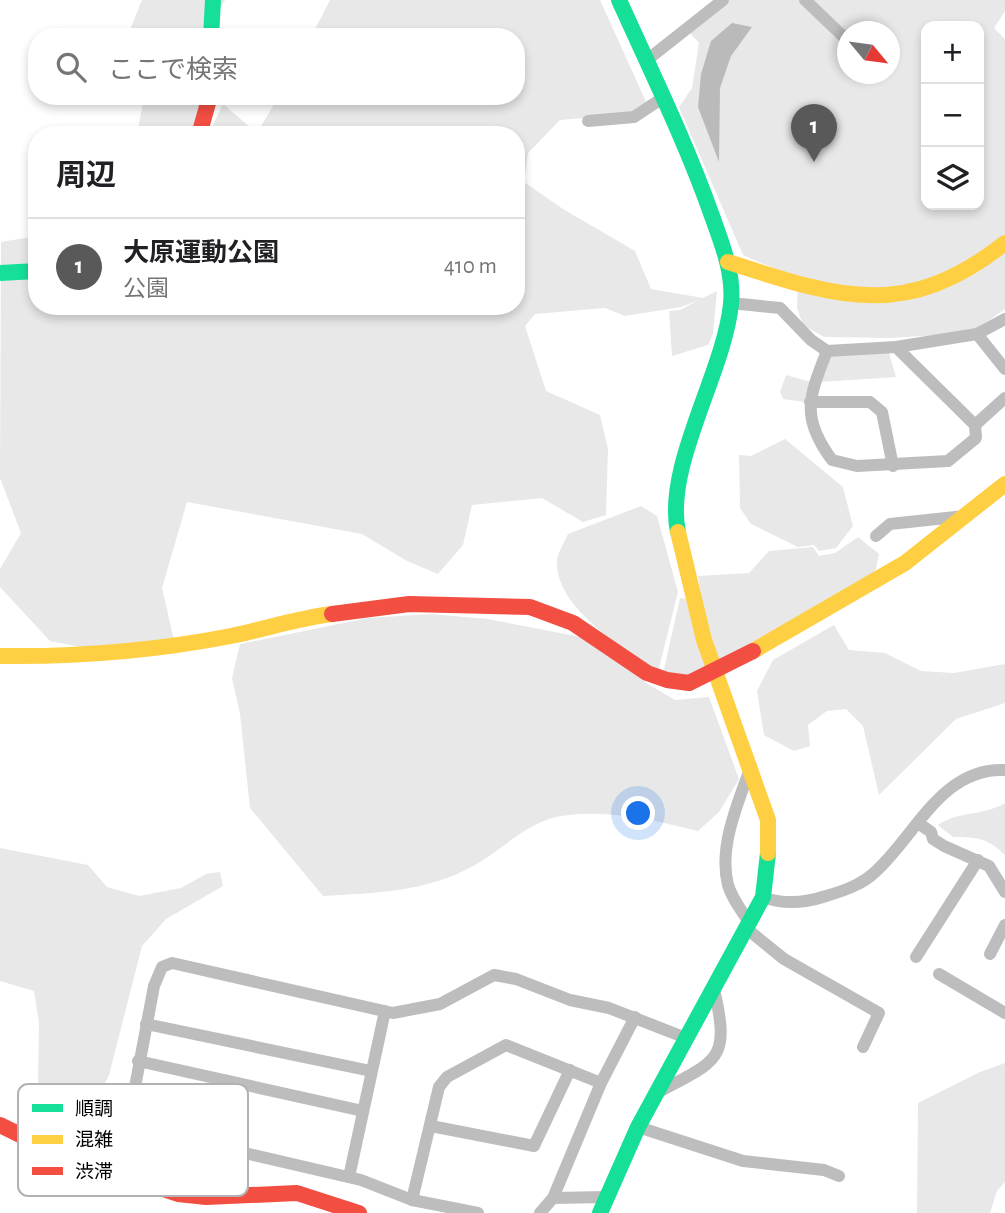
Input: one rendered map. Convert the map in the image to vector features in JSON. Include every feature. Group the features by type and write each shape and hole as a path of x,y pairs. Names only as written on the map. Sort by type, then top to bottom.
{"street":[{"path":"211,28 213,0"},
{"path":"600,1213 638,1127 763,897 769,848 768,820 751,765 704,640 677,527 678,496 684,465 723,342 731,303 728,262 698,177 619,0"},
{"path":"647,60 723,0"},
{"path":"805,0 837,31"},
{"path":"588,121 634,117 661,99"},
{"path":"202,126 208,105"},
{"path":"728,262 799,285 875,298 913,295 943,285 965,275 1005,243"},
{"path":"0,273 28,271"},
{"path":"731,303 780,308 811,340 827,351 896,346 977,334 1005,320"},
{"path":"977,334 1005,369"},
{"path":"827,351 810,401 808,418 814,436 832,460 839,464 856,466 948,461 976,438 975,425 896,346"},
{"path":"975,425 1005,398"},
{"path":"810,401 870,402 877,406 882,412 893,466"},
{"path":"0,656 68,657 129,652 230,636 323,615 399,605 530,607 548,610 587,629 647,675 670,683 689,683 753,651 905,563 1002,493"},
{"path":"876,536 890,524 967,516"},
{"path":"751,765 728,840 726,869 734,900 748,926 784,959 879,1013 863,1047"},
{"path":"763,897 785,903 816,899 848,889 874,874 948,788 975,775 1005,770"},
{"path":"918,823 931,832 933,839 943,846 989,866 1005,892"},
{"path":"916,957 978,860"},
{"path":"990,954 1005,925"},
{"path":"134,1084 157,976 162,967 172,963 385,1011 407,1013 424,1009 494,975 635,1017 686,1038"},
{"path":"939,974 1005,1013"},
{"path":"656,1094 705,1067 718,1053 723,1040 714,989"},
{"path":"349,1177 385,1011"},
{"path":"540,1213 553,1198 601,1083 635,1017"},
{"path":"146,1024 371,1071"},
{"path":"412,1200 439,1087 447,1077 506,1045 601,1083"},
{"path":"138,1061 241,1084"},
{"path":"431,1126 534,1146 570,1070"},
{"path":"248,1086 362,1111"},
{"path":"0,1125 18,1134"},
{"path":"638,1127 743,1161 824,1170 839,1176"},
{"path":"248,1154 349,1177 412,1200 478,1213"},
{"path":"248,1195 297,1193 359,1213"},
{"path":"197,1196 222,1196"},
{"path":"553,1198 607,1197"}],"shaded area":[{"path":"142,0 225,0 219,11 219,28 131,28"},
{"path":"330,0 600,0 647,104 631,114 560,120 528,153 525,175 525,126 261,126 274,105 525,105 525,28 316,28"},
{"path":"716,0 1005,0 1005,11 994,28 1005,39 1005,309 971,333 889,338 824,337 803,325 797,308 798,279 743,255 679,107 692,88 699,43 685,28"},
{"path":"732,23 752,27 731,56 720,88 719,162 698,107 701,74 711,41"},
{"path":"142,105 212,105 205,126 139,126"},
{"path":"224,105 249,126 212,126"},
{"path":"525,183 563,209 635,251 651,289 703,298 717,291 713,334 708,345 672,356 669,311 680,310 699,300 681,307 625,316 605,308 535,314 525,326 546,391 600,415 608,449 606,515 583,522 542,498 472,505 463,545 438,574 407,561 362,534 187,502 162,588 174,640 91,649 50,641 0,587 0,569 21,533 0,478 1,242 28,238 28,315 525,315"},
{"path":"888,350 896,377 820,382 831,353"},
{"path":"786,375 811,382 804,402 783,399 780,392"},
{"path":"785,439 843,487 853,526 836,548 819,551 814,545 798,547 751,524 740,508 739,455 751,456"},
{"path":"641,506 657,516 678,592 658,672 611,639 580,612 560,581 557,564 568,534"},
{"path":"858,537 879,554 874,578 719,663 707,635 698,576 749,573 769,551 813,547 819,556 835,553"},
{"path":"680,598 689,599 707,668 686,678 663,674"},
{"path":"431,614 488,619 586,638 648,684 675,700 709,697 739,779 719,812 698,831 613,815 561,816 526,830 483,860 455,875 400,890 323,896 250,808 240,714 232,678 240,644 368,618"},
{"path":"834,625 849,650 885,653 921,671 954,673 1005,664 1005,703 956,719 879,795 863,726 846,709 827,711 808,725 810,746 794,751 764,735 757,691 773,660"},
{"path":"1005,803 1005,855 993,845 981,840 953,837 938,825 955,817"},
{"path":"0,848 88,865 107,887 139,896 181,888 206,874 220,872 223,886 166,919 142,946 105,1084 39,1084 39,1023 34,991 0,981"},
{"path":"1005,1063 1005,1182 997,1191 990,1213 917,1213 918,1103 980,1072"}],"traffic: fast":[{"path":"211,28 213,0"},
{"path":"619,0 702,188 723,248 731,281 731,304 726,331 679,478 676,506 678,532"},
{"path":"0,273 28,271"},
{"path":"600,1213 638,1127 763,897 768,853"}],"traffic: slow":[{"path":"728,262 804,285 838,292 871,295 903,293 936,284 969,268 1005,243"},
{"path":"753,651 905,563 1005,484"},
{"path":"678,532 704,640 768,820 768,853"},
{"path":"0,656 87,654 173,646 332,614"}],"traffic: jam":[{"path":"202,126 207,105"},
{"path":"332,614 409,604 530,607 573,623 647,673 667,680 689,683"},
{"path":"689,683 753,651"},
{"path":"0,1125 18,1134"},
{"path":"248,1195 297,1193 359,1213"},
{"path":"197,1196 229,1196"}],"place":[{"name":"大原運動公園","path":"814,162"}]}
